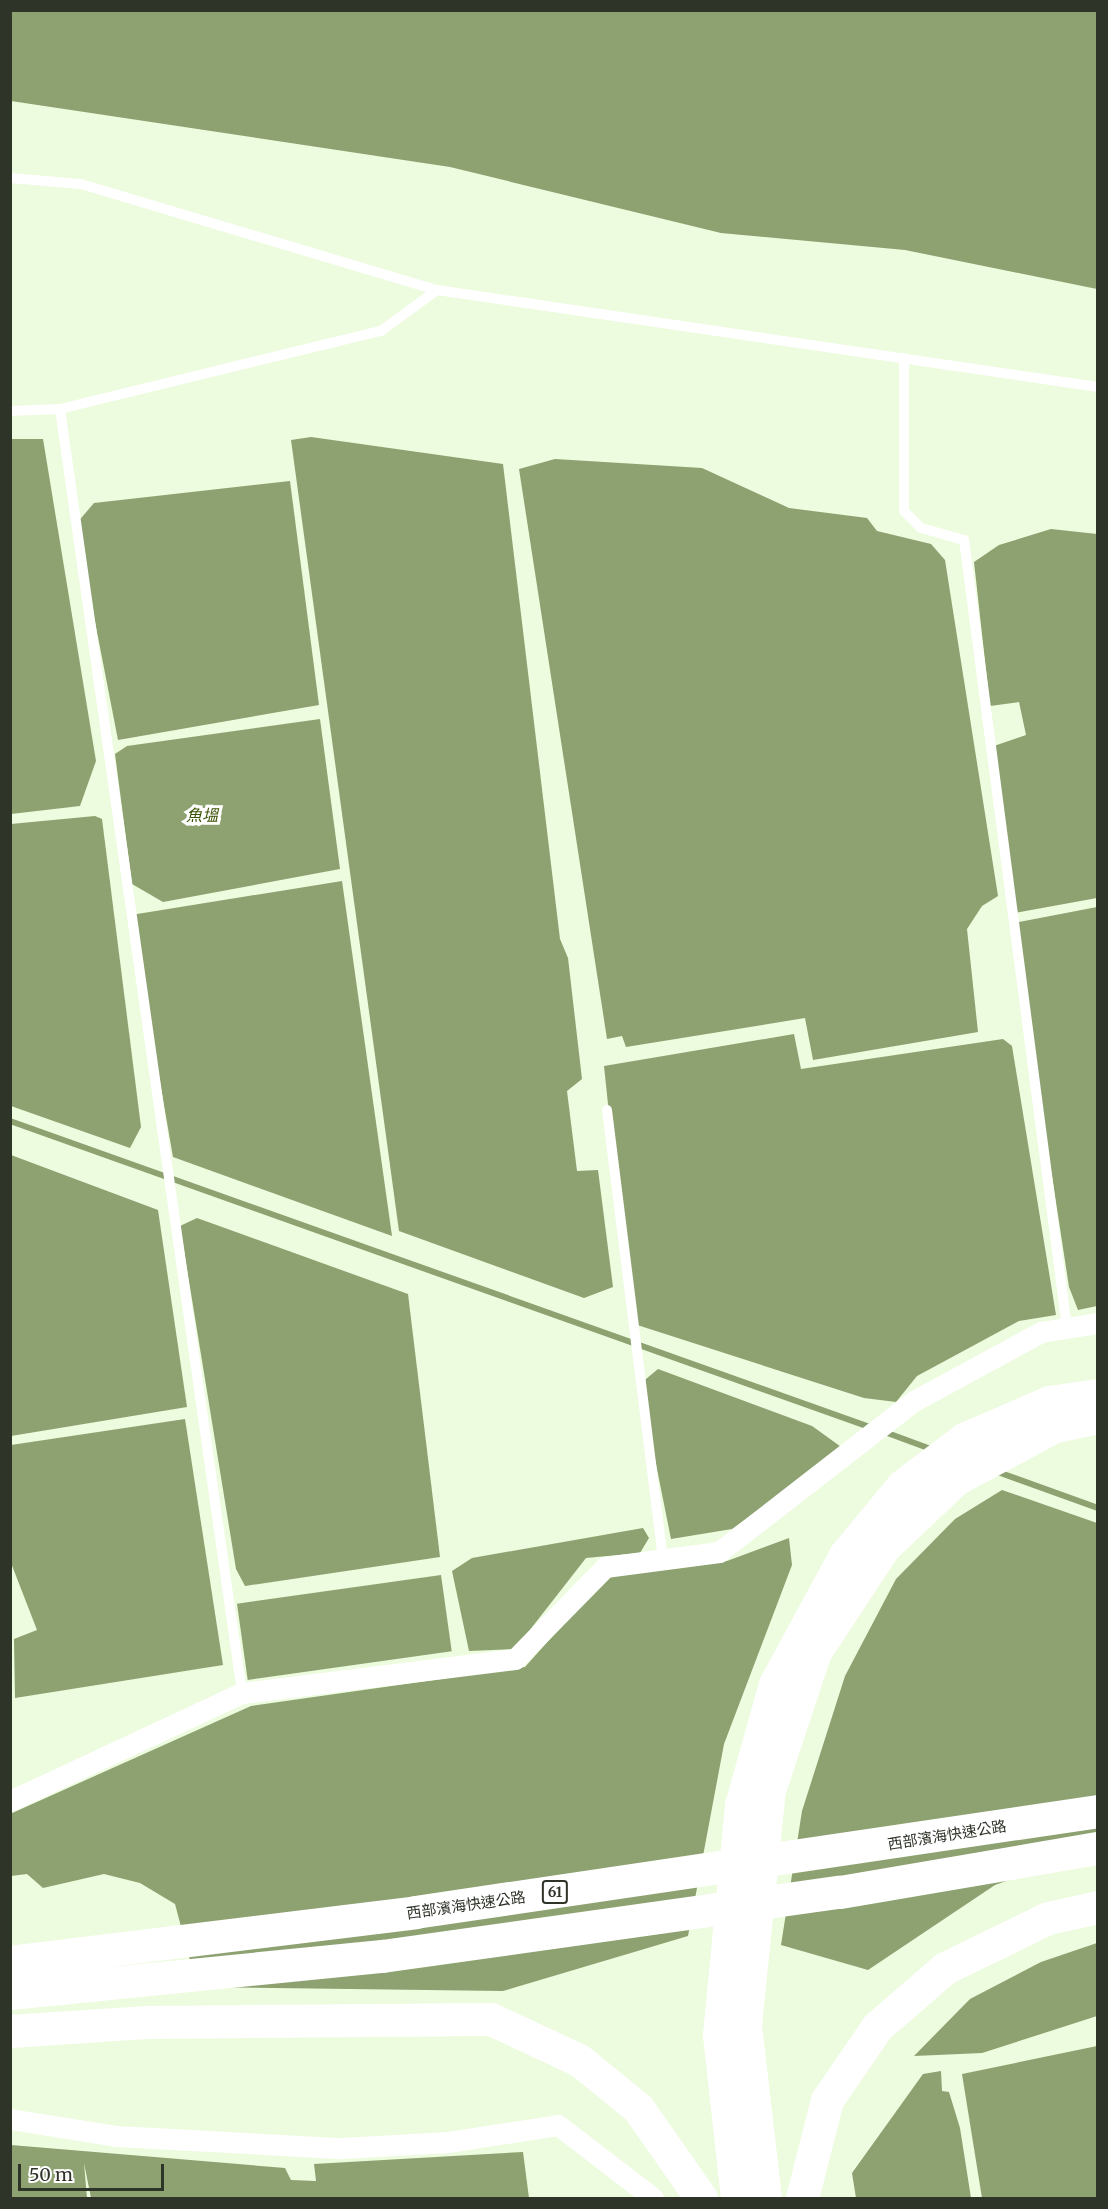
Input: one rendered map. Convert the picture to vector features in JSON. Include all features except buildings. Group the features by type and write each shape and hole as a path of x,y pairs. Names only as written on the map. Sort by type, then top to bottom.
{"highway":[{"path":"765,2199 745,2025 769,1790 815,1652 884,1547 963,1460 1050,1402 1098,1395"},
{"path":"737,2199 719,2034 744,1794 775,1684 845,1555 902,1486 963,1460 1055,1426 1098,1416"},
{"path":"1060,1817 1098,1806"},
{"name":"西部濱海快速公路","path":"10,1962 415,1912 1098,1811"},
{"path":"10,1993 382,1956 840,1892 1098,1848"},
{"path":"802,2199 827,2100 877,2027 945,1968 1048,1918 1098,1907"},
{"path":"10,2031 193,2021 491,2019 579,2060 638,2108 701,2199"}],"street":[{"path":"10,1801 242,1693 515,1659 605,1567 719,1552 914,1401 1041,1332 1098,1323"},
{"path":"10,2119 116,2136 341,2148 448,2142 558,2125 653,2199"}],"lane":[{"path":"10,178 81,184 437,290 1098,387"},
{"path":"10,411 60,409 381,331 437,290"},
{"path":"904,358 904,511 921,528 964,540 1066,1328"},
{"path":"60,409 242,1693"},
{"path":"607,1110 663,1559"}],"water":[{"path":"10,11 1097,11 1097,289 905,250 721,233 450,167 11,101"},
{"path":"311,437 503,464 560,939 568,958 582,1079 567,1091 577,1171 598,1170 613,1287 584,1298 399,1231 291,440"},
{"path":"10,439 43,439 96,761 80,806 11,814"},
{"path":"555,459 702,468 789,508 867,518 877,531 931,544 945,560 998,896 982,906 967,929 978,1032 813,1060 805,1018 626,1047 622,1036 607,1039 519,469"},
{"path":"290,481 319,705 118,740 76,524 94,503"},
{"path":"1051,529 1097,534 1097,898 1015,913 994,746 1026,735 1019,702 990,706 974,562 999,545"},
{"name":"魚塭","path":"320,719 340,869 163,902 132,884 115,754 127,746"},
{"path":"95,816 102,819 141,1127 130,1148 11,1106 11,824"},
{"path":"342,881 392,1236 173,1157 131,915"},
{"path":"1097,907 1097,1306 1078,1310 1069,1287 1016,941 1019,922"},
{"path":"794,1034 801,1069 1003,1039 1012,1046 1056,1315 1019,1321 917,1376 896,1402 864,1398 631,1323 604,1066"},
{"path":"11,1155 158,1210 187,1407 11,1436"},
{"path":"197,1218 408,1294 440,1557 245,1586 236,1569 180,1226"},
{"path":"658,1369 812,1426 844,1449 732,1529 671,1539 640,1384"},
{"path":"185,1419 223,1665 15,1698 14,1639 37,1630 11,1563 11,1445"},
{"path":"1002,1490 1097,1523 1097,1848 995,1885 868,1970 781,1945 802,1811 845,1676 896,1579 955,1519"},
{"path":"643,1528 649,1538 640,1553 586,1558 515,1649 469,1651 452,1571 472,1558"},
{"path":"789,1538 792,1565 724,1744 688,1936 503,1991 197,1987 175,1904 140,1883 104,1874 43,1888 27,1874 11,1876 10,1814 251,1706 525,1667 608,1574 727,1561"},
{"path":"441,1575 452,1651 248,1680 237,1604"},
{"path":"1097,1943 1097,2016 982,2053 914,2056 970,1999 1041,1962"},
{"path":"1097,2046 1097,2198 982,2198 962,2074"},
{"path":"941,2071 942,2091 949,2092 960,2128 971,2198 856,2198 852,2173 923,2074"},
{"path":"11,2145 285,2168 291,2180 316,2181 314,2164 523,2152 529,2198 91,2198 84,2163 87,2198 11,2198"}],"waterway":[{"path":"10,1121 872,1428"},
{"path":"882,1431 931,1449"},
{"path":"995,1471 1098,1508"}]}
